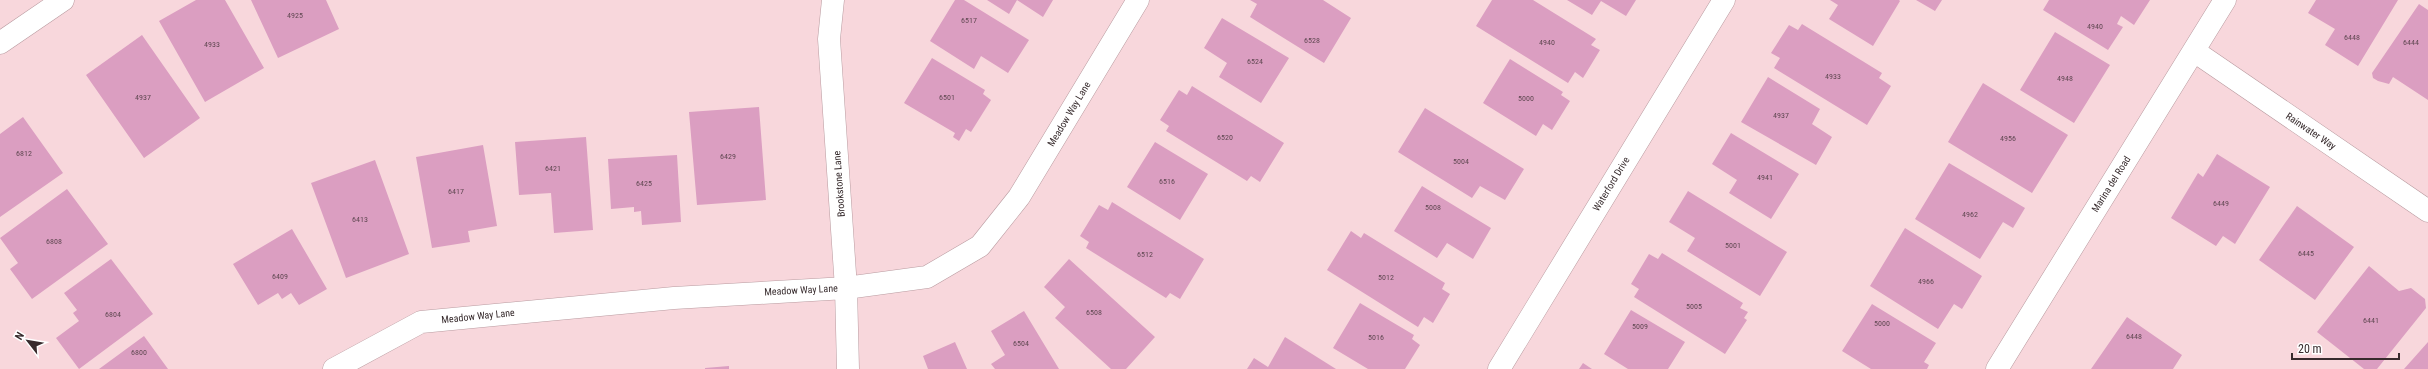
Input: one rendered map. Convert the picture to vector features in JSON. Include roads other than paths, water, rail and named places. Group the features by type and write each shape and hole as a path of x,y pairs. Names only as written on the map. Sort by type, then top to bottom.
{"street":[{"path":"0,43 63,0"},
{"name":"Brookstone Lane","path":"833,0 830,39 846,288 848,369"},
{"name":"Meadow Way Lane","path":"334,369 421,322 674,298 846,288 927,277 980,246 1019,197 1138,0"},
{"name":"Waterford Drive","path":"1499,369 1724,0"},
{"name":"Marina del Road","path":"1998,369 2225,0"},
{"name":"Rainwater Way","path":"2194,50 2428,211"}]}
